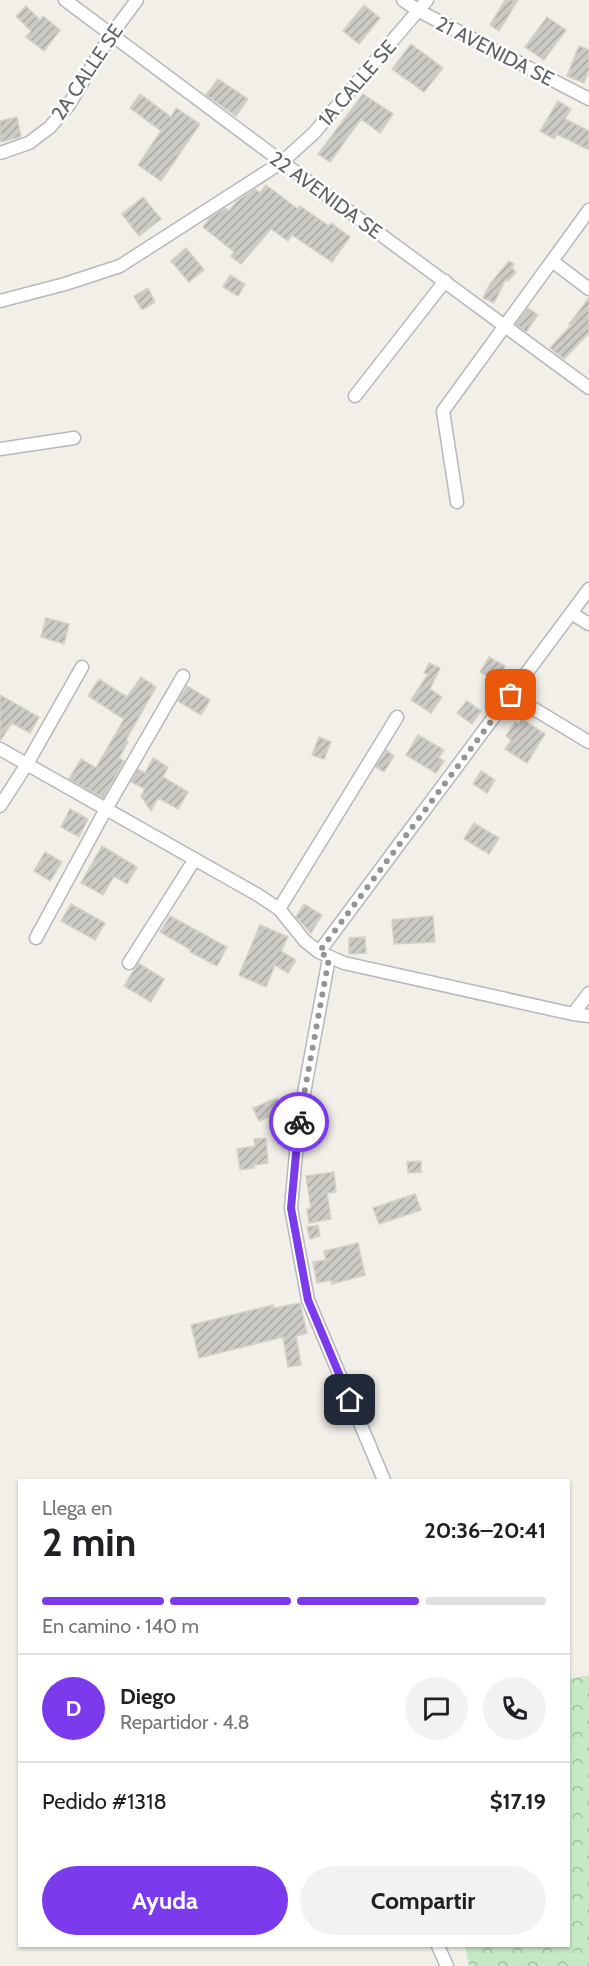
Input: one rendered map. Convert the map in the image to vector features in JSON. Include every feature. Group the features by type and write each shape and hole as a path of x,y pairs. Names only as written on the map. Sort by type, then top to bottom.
{"street":[{"name":"22 AVENIDA SE","path":"65,0 589,388"},
{"name":"2A CALLE SE","path":"0,153 29,143 50,127 68,106 111,35 137,0"},
{"name":"21 AVENIDA SE","path":"403,0 418,11 589,99"},
{"name":"1A CALLE SE","path":"0,301 65,284 120,266 282,162 314,133 427,0"},
{"path":"457,502 443,411 589,210"},
{"path":"552,261 589,289"},
{"path":"355,396 445,280"},
{"path":"0,449 74,438"},
{"path":"384,1479 308,1300 291,1208 299,1120 324,955 589,589"},
{"path":"571,613 589,624"},
{"path":"0,806 27,764 82,667"},
{"path":"36,938 106,809 183,676"},
{"path":"511,695 589,742"},
{"path":"279,909 397,717"},
{"path":"0,749 279,909 305,941 324,955 371,970 589,1016"},
{"path":"129,963 195,859"},
{"path":"573,1014 589,993"},
{"path":"438,1947 447,1966"}],"green space":[{"path":"589,1675 589,1966 469,1966 465,1947 570,1947 570,1679"}],"building":[{"path":"505,0 518,0 499,31 490,25"},
{"path":"364,5 380,18 359,44 343,31"},
{"path":"26,6 40,20 43,16 60,30 44,51 26,37 31,31 16,16"},
{"path":"547,17 566,30 544,60 525,47"},
{"path":"411,44 443,68 424,92 392,69"},
{"path":"579,46 589,50 589,70 584,83 567,76"},
{"path":"218,79 248,99 236,116 206,95"},
{"path":"140,94 171,117 176,108 200,124 161,181 138,165 161,131 130,108"},
{"path":"363,94 393,114 380,133 361,119 330,162 318,154"},
{"path":"558,101 571,109 565,119 589,131 589,150 557,134 554,139 540,131"},
{"path":"17,117 21,137 0,142 0,121"},
{"path":"266,185 298,209 300,206 329,226 331,223 350,237 332,262 292,235 288,241 271,229 241,264 231,256 234,252 203,227 210,218 225,208 229,211 237,201 255,189 260,193"},
{"path":"143,197 161,219 139,236 122,214"},
{"path":"186,248 204,270 189,282 171,261"},
{"path":"509,261 514,264 512,268 516,272 508,281 506,279 494,303 483,298 490,284"},
{"path":"230,275 245,284 238,296 223,287"},
{"path":"148,288 155,302 142,310 134,296"},
{"path":"589,298 589,333 564,359 550,348 571,325 569,324"},
{"path":"528,308 538,315 526,332 516,324"},
{"path":"46,618 69,624 64,644 41,637"},
{"path":"489,657 505,666 496,682 480,672"},
{"path":"429,663 440,668 430,689 442,697 431,713 411,700 428,674 424,673"},
{"path":"141,677 156,687 126,740 128,742 119,758 124,761 103,798 69,779 81,759 96,768 124,719 88,696 99,679 127,697"},
{"path":"187,686 210,700 201,715 178,701"},
{"path":"0,695 39,717 30,733 12,723 0,741"},
{"path":"467,701 481,711 472,724 457,713"},
{"path":"522,719 545,734 527,763 505,749 511,740 506,736 515,722 519,724"},
{"path":"418,735 444,750 439,758 444,761 436,773 406,755"},
{"path":"319,737 331,742 324,759 312,755"},
{"path":"386,750 394,756 384,772 376,767"},
{"path":"153,758 168,767 163,777 188,792 178,809 158,798 151,811 141,796 145,789 131,782 138,769 145,773"},
{"path":"481,771 495,780 487,793 473,784"},
{"path":"70,809 88,819 79,837 61,827"},
{"path":"474,823 499,838 489,854 464,839"},
{"path":"102,846 137,867 127,884 114,876 103,895 81,883"},
{"path":"45,852 62,862 50,881 34,871"},
{"path":"71,904 105,923 95,940 61,921"},
{"path":"304,904 322,915 311,933 296,917"},
{"path":"170,916 227,947 217,966 190,952 191,950 160,932"},
{"path":"433,916 435,942 394,944 392,920"},
{"path":"260,925 288,937 281,951 296,960 288,973 275,965 266,987 239,975"},
{"path":"365,937 366,953 349,954 349,938"},
{"path":"138,963 164,979 151,1002 124,986"},
{"path":"277,1098 282,1111 259,1121 253,1108"},
{"path":"266,1138 268,1163 240,1170 237,1149 255,1146 254,1139"},
{"path":"421,1161 421,1172 408,1173 407,1162"},
{"path":"334,1172 336,1192 327,1193 331,1219 309,1223 307,1209 311,1208 306,1176"},
{"path":"415,1194 421,1210 379,1224 373,1208"},
{"path":"318,1225 320,1236 310,1239 307,1227"},
{"path":"358,1243 365,1275 332,1284 331,1280 317,1283 313,1262 326,1260 324,1251"},
{"path":"300,1303 307,1333 296,1336 301,1365 288,1367 283,1337 199,1358 191,1325 273,1305 274,1308"}],"way so far":[{"path":"299,1122 329,958 319,952 511,695"}],"route":[{"path":"299,1122 291,1208 308,1300 350,1400"}]}
